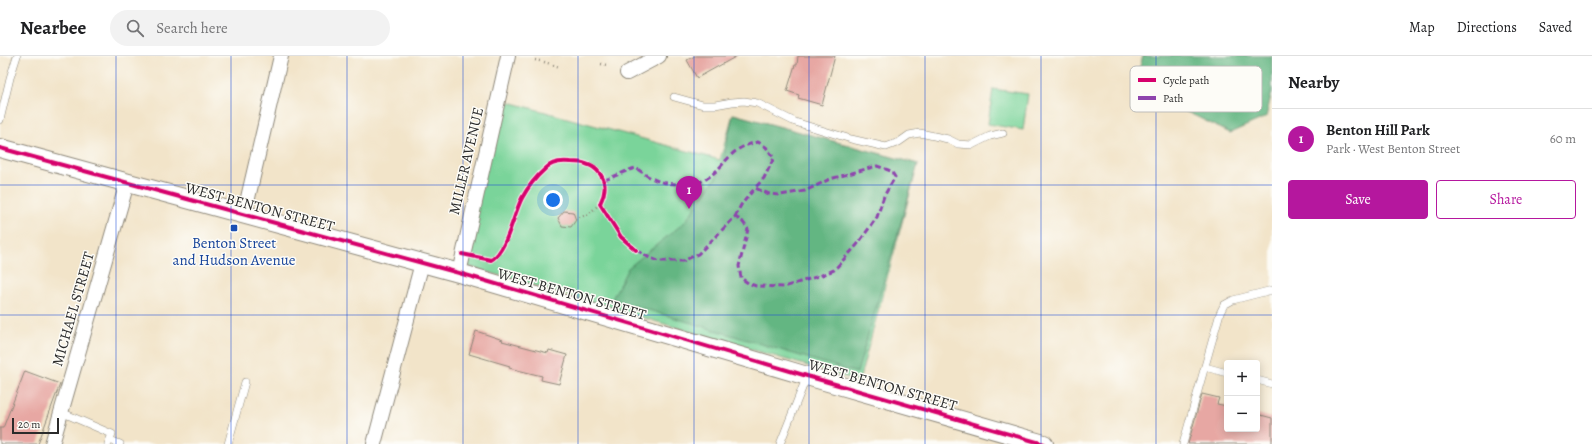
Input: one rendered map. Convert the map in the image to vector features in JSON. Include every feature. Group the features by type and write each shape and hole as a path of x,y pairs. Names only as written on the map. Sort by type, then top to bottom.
{"street":[{"path":"244,216 281,56"},
{"name":"MILLER AVENUE","path":"459,273 508,56"},
{"path":"627,72 659,56"},
{"name":"WEST BENTON STREET","path":"0,148 244,216 459,273 806,376 1044,444"},
{"name":"MICHAEL STREET","path":"52,444 127,183"},
{"path":"374,444 422,263"}],"lane":[{"path":"0,120 17,56"},
{"path":"674,96 703,105 744,101 757,103 795,122 850,139 886,147 899,142 909,135 920,133 948,139 958,144 972,145 990,136 1003,133"},
{"path":"1183,444 1220,312 1224,305 1232,300 1272,290"},
{"path":"1204,367 1224,372"},
{"path":"780,444 806,376"},
{"path":"1260,381 1272,384"},
{"path":"228,444 245,382"},
{"path":"62,412 112,434 109,442 120,444"}],"path":[{"path":"535,60 540,61"},
{"path":"544,62 560,67"},
{"path":"601,64 607,65"},
{"path":"579,217 587,215 600,204"}],"green space":[{"path":"1143,56 1272,56 1272,92 1266,117 1230,133 1187,112 1262,112 1262,66 1140,66"},
{"path":"993,89 1028,94 1023,130 988,124"},
{"path":"498,99 720,160 733,114 918,164 859,381 460,264"},
{"path":"733,114 918,164 857,373 612,299 628,268 685,222 721,170"}],"building":[{"path":"695,56 737,56 697,78 687,60"},
{"path":"798,56 835,56 822,105 798,98 799,95 787,91 795,65 797,65"},
{"path":"564,211 573,212 576,220 571,227 562,226 558,218"},
{"path":"476,331 503,340 502,341 548,353 549,350 567,355 559,384 541,380 542,376 509,368 510,366 469,354"},
{"path":"25,371 60,384 38,444 0,444 0,428 3,428"},
{"path":"1202,394 1219,398 1217,404 1224,405 1224,432 1260,432 1260,415 1272,418 1272,444 1188,444"}],"marked path":[{"path":"604,180 636,168 658,181 675,184 696,183 713,174 740,148 758,142 766,147 774,158 764,178 755,188 769,194 780,195 805,191 830,179 877,166 891,171 895,177 884,196 877,217 857,245 834,270 784,287 756,286 741,278 739,266 748,229 742,221 735,217 698,254 683,261 658,261 648,257 634,248"},
{"path":"735,217 741,205 755,188"}],"cycle path":[{"path":"0,148 459,273 807,376 1044,444"},
{"path":"462,254 491,260 497,255 509,232 522,198 538,175 547,167 557,162 583,163 598,171 603,179 605,187 604,195 600,204 621,237 636,250"}],"place":[{"name":"Benton Hill Park","path":"689,209"},
{"name":"Benton Street and Hudson Avenue","path":"234,228"}]}
